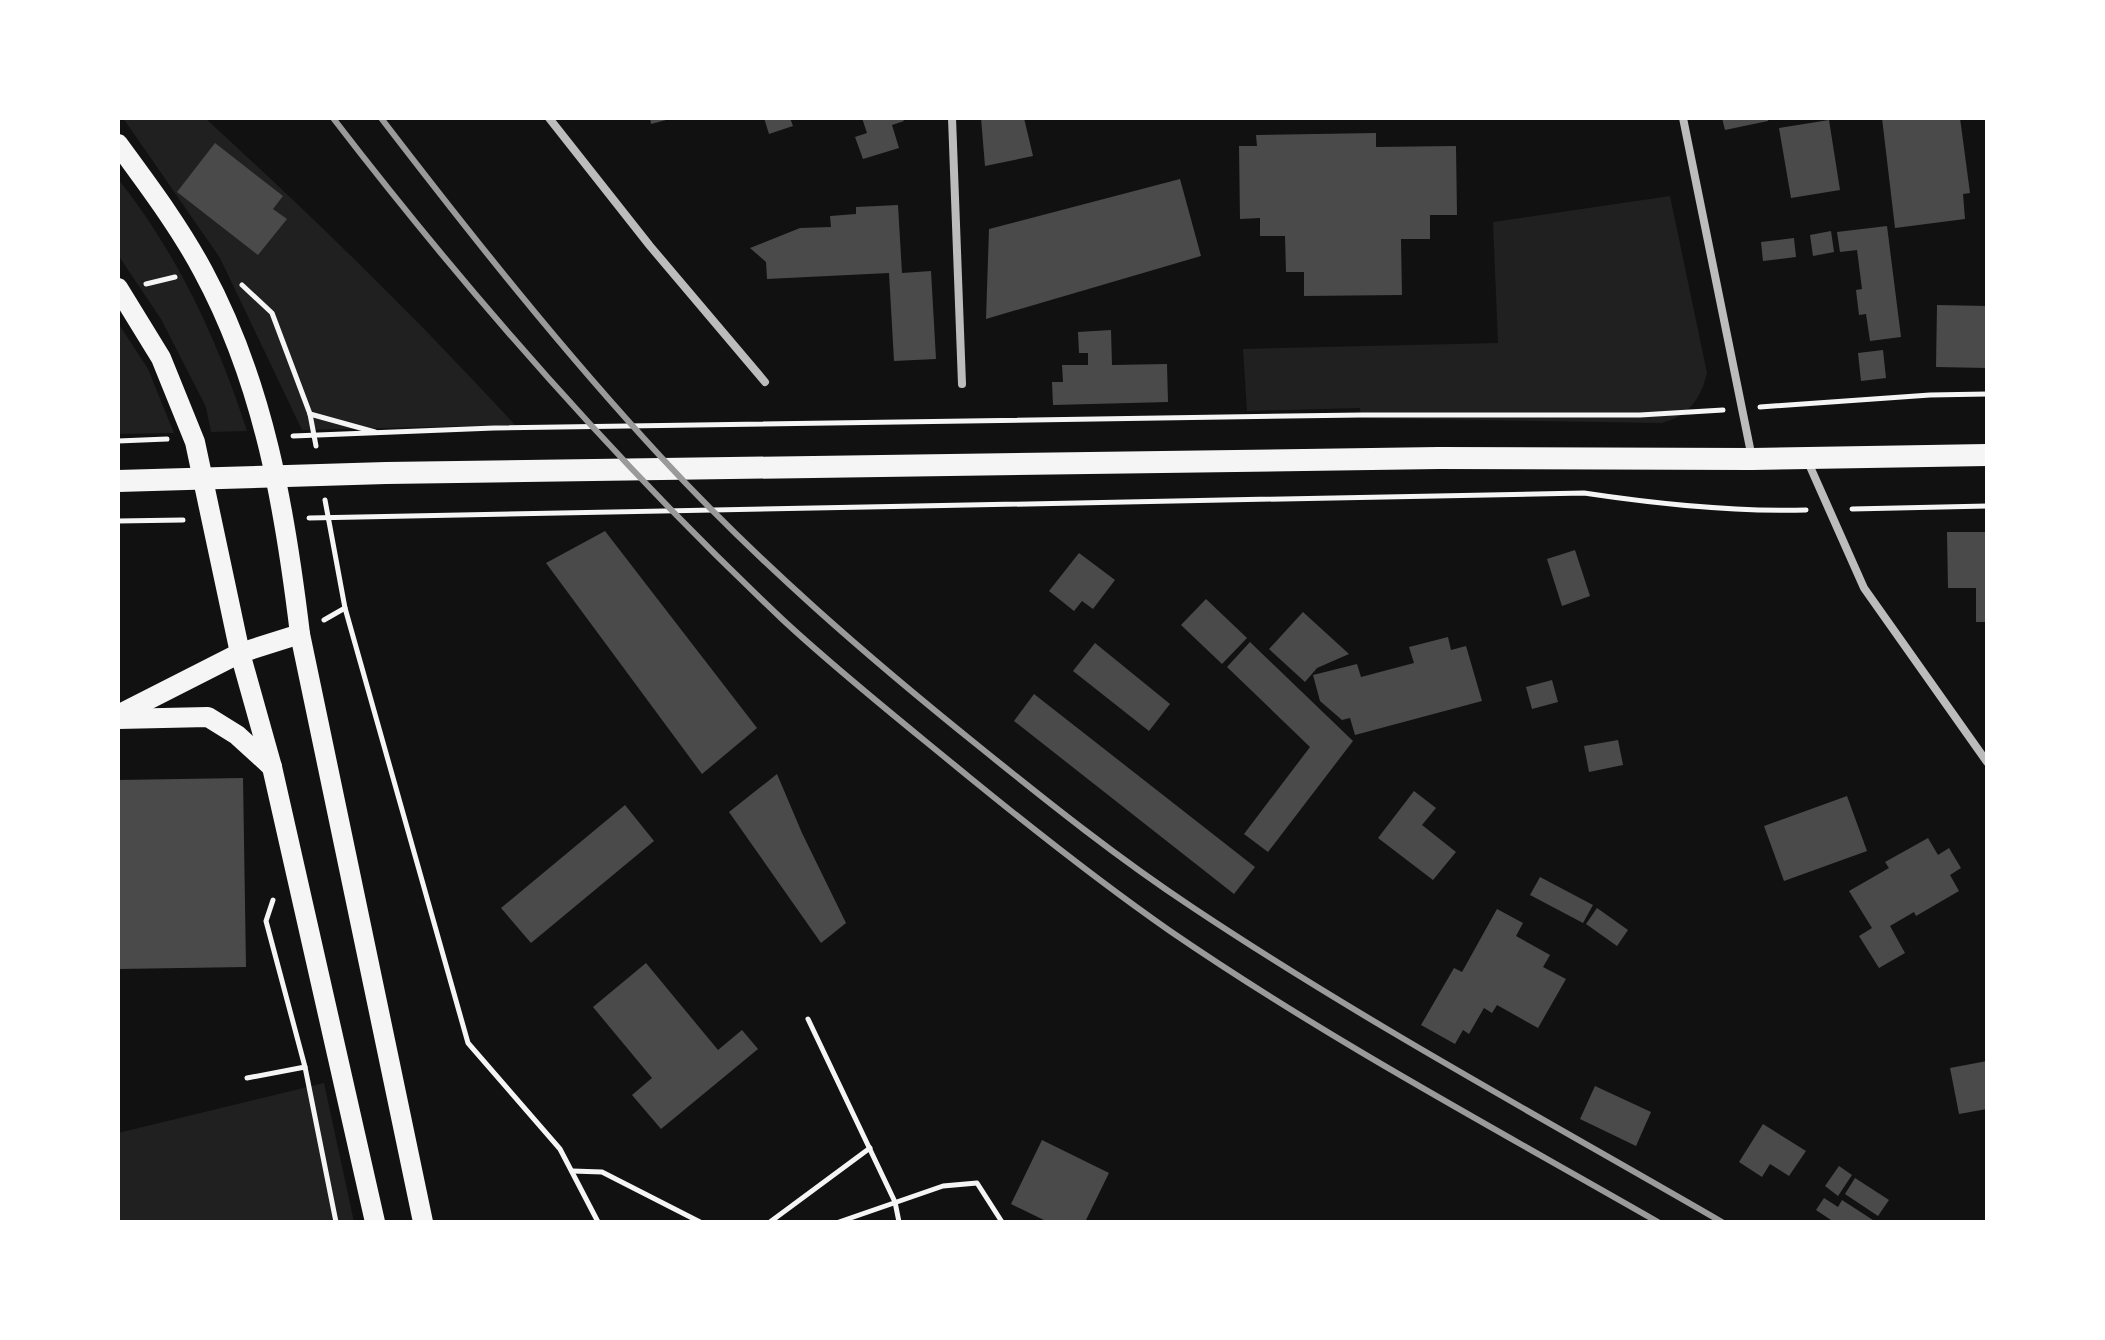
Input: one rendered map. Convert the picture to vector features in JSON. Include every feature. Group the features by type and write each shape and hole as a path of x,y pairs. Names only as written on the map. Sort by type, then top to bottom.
{"highway":[{"path":"118,481 386,473 1987,455"}],"main road":[{"path":"118,144 203,270 250,379 265,425 289,540 300,634 423,1222"},
{"path":"118,288 161,358 195,442 240,653 272,767 375,1222"},
{"path":"118,717 240,653 300,634"},
{"path":"118,717 208,717 237,735 272,767"}],"street":[{"path":"549,118 650,246 765,382"},
{"path":"952,118 962,384"},
{"path":"1683,118 1752,459"},
{"path":"1806,458 1864,588 1987,762"}],"path":[{"path":"288,436 526,428 1361,415 1640,415 1930,395 1987,394"},
{"path":"310,414 381,433"},
{"path":"118,441 180,439"},
{"path":"302,518 1584,493 1650,503 1775,511 1987,506"},
{"path":"118,521 195,520"},
{"path":"345,608 468,1043 560,1149 598,1222"},
{"path":"808,1019 895,1202 899,1222"},
{"path":"247,1078 305,1067"},
{"path":"770,1222 870,1148"},
{"path":"572,1171 602,1172 700,1222"},
{"path":"839,1222 943,1186 977,1183 1002,1222"}],"shaded area":[{"path":"123,118 205,118 363,268 515,425 302,430 220,258"},
{"path":"118,179 159,237 194,299 223,364 247,431 211,432 206,407 161,319 118,255"},
{"path":"1670,196 1707,373 1697,398 1679,416 1662,423 1361,418 1360,408 1247,411 1243,349 1498,343 1493,222"},
{"path":"118,323 148,369 174,433 118,434"},
{"path":"324,1083 354,1222 118,1222 118,1133"}],"building":[{"path":"650,118 670,118 670,119 651,124"},
{"path":"764,118 790,118 793,126 769,134"},
{"path":"862,118 902,118 904,121 892,125 899,148 863,159 855,137 867,133"},
{"path":"981,118 1024,118 1033,156 985,166"},
{"path":"1722,118 1768,118 1768,121 1725,130"},
{"path":"1882,118 1960,118 1970,193 1963,194 1965,219 1895,228"},
{"path":"1829,120 1840,190 1791,198 1779,128"},
{"path":"1376,133 1376,147 1456,146 1457,215 1430,215 1430,239 1401,239 1402,295 1304,296 1304,272 1286,272 1285,236 1260,236 1260,218 1240,219 1239,146 1257,146 1256,135"},
{"path":"215,143 283,196 273,209 287,219 258,255 177,192"},
{"path":"1180,179 1201,256 986,319 989,229"},
{"path":"898,205 902,273 931,271 936,359 894,361 889,273 767,279 766,262 750,248 800,228 831,227 830,216 856,214 856,207"},
{"path":"1887,226 1901,337 1870,341 1866,314 1859,315 1856,290 1862,289 1857,250 1840,252 1837,232"},
{"path":"1831,231 1834,252 1813,256 1810,235"},
{"path":"1794,238 1796,257 1763,261 1761,242"},
{"path":"1937,305 1987,306 1987,368 1936,367"},
{"path":"1111,330 1112,365 1167,364 1168,402 1053,405 1052,382 1063,382 1062,365 1088,365 1088,353 1079,353 1078,332"},
{"path":"1883,350 1886,378 1861,381 1858,353"},
{"path":"605,531 757,728 702,774 546,563"},
{"path":"1947,532 1987,532 1987,622 1976,622 1976,588 1948,588"},
{"path":"1575,550 1590,596 1562,606 1547,559"},
{"path":"1079,553 1115,580 1093,609 1082,601 1074,611 1049,591"},
{"path":"1206,599 1247,638 1222,664 1181,625"},
{"path":"1303,612 1349,654 1317,668 1305,682 1269,649"},
{"path":"1448,637 1451,650 1466,646 1482,701 1355,735 1350,718 1342,720 1320,701 1313,675 1357,664 1361,677 1414,663 1409,647"},
{"path":"1250,642 1353,741 1268,852 1244,834 1310,747 1227,667"},
{"path":"1095,643 1170,704 1149,731 1073,671"},
{"path":"1552,680 1558,702 1532,709 1526,687"},
{"path":"1034,694 1255,867 1234,894 1014,721"},
{"path":"1618,740 1623,765 1589,772 1584,746"},
{"path":"777,774 846,923 821,943 729,812"},
{"path":"243,778 246,967 118,969 118,780"},
{"path":"1414,791 1436,808 1422,825 1456,852 1433,880 1378,838"},
{"path":"1847,796 1867,851 1784,881 1764,826"},
{"path":"625,805 654,841 531,943 501,908"},
{"path":"1928,838 1938,855 1949,848 1961,868 1950,875 1959,891 1916,916 1914,912 1890,926 1905,953 1879,968 1859,936 1872,928 1849,891 1889,868 1885,862"},
{"path":"1540,877 1593,905 1583,923 1530,895"},
{"path":"1597,908 1628,930 1617,946 1586,924"},
{"path":"1497,909 1523,923 1516,936 1550,955 1543,967 1566,979 1538,1028 1497,1005 1492,1013 1484,1008 1469,1034 1463,1030 1455,1044 1421,1025 1454,968 1462,972"},
{"path":"646,963 718,1050 742,1030 758,1049 661,1129 632,1095 652,1078 593,1007"},
{"path":"1987,1061 1987,1109 1959,1114 1950,1068"},
{"path":"1595,1086 1651,1112 1636,1146 1580,1119"},
{"path":"1763,1124 1806,1151 1789,1176 1770,1164 1762,1177 1739,1162"},
{"path":"1042,1140 1109,1173 1085,1222 1048,1222 1011,1204"},
{"path":"1839,1166 1852,1175 1838,1196 1825,1186"},
{"path":"1855,1178 1889,1200 1878,1216 1845,1194"},
{"path":"1824,1198 1838,1207 1842,1200 1876,1222 1834,1222 1816,1210"}],"railway":[{"path":"333,118 438,250 547,377 721,560 827,660 1043,836 1170,931 1350,1045 1658,1222"},
{"path":"381,118 517,291 661,457 776,572 939,714 1111,850 1257,949 1454,1069 1722,1222"}]}
